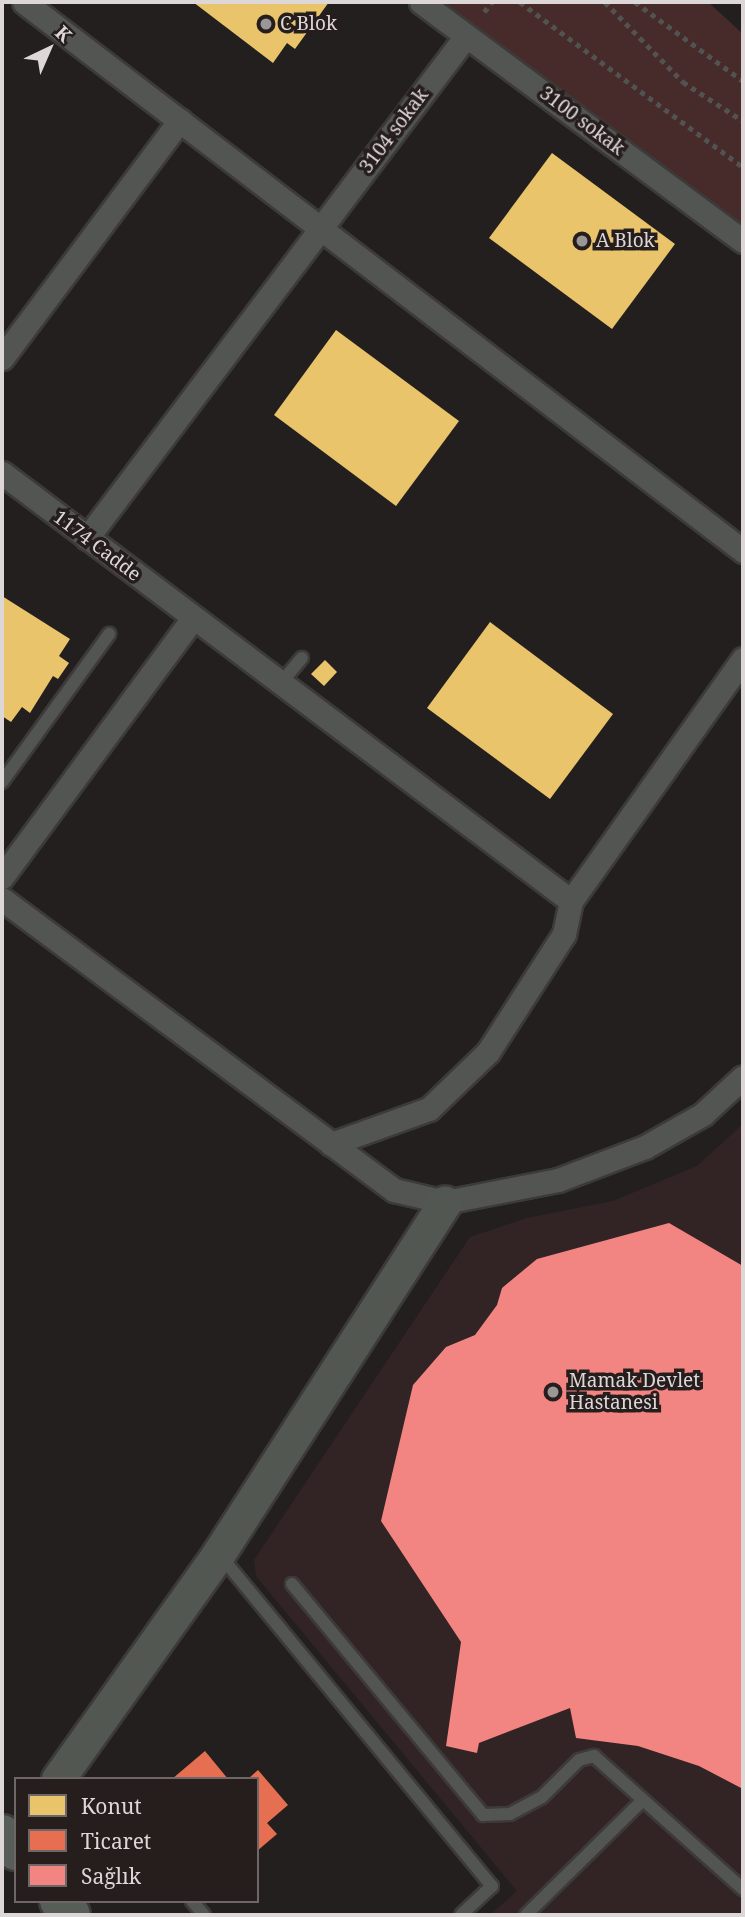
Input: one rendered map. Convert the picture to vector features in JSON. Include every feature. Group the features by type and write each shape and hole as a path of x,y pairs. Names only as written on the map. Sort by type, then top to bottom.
{"street":[{"path":"24,2 323,227 743,551"},
{"name":"3100 sokak","path":"421,2 743,240"},
{"name":"3104 sokak","path":"87,538 466,36"},
{"path":"2,358 180,120"},
{"name":"1174 Cadde","path":"2,473 571,901"},
{"path":"2,877 192,618"},
{"path":"331,1144 429,1109 455,1087 488,1052 564,934 571,901 743,659"},
{"path":"2,899 394,1190 446,1202 558,1180 645,1147 703,1114 743,1077"},
{"path":"69,1771 219,1553 446,1202"}],"lane":[{"path":"2,782 109,634"},
{"path":"280,684 302,657"},
{"path":"219,1553 492,1886 461,1915"},
{"path":"292,1584 483,1815 510,1814 542,1797 579,1760 594,1756 743,1889"},
{"path":"526,1915 643,1800"}],"path":[{"path":"484,12 492,2"},
{"path":"520,2 743,167"},
{"path":"605,2 683,82 743,121"},
{"path":"635,2 743,81"}],"shaded area":[{"path":"441,2 708,2 743,34 743,228"},
{"name":"Mamak Devlet Hastanesi","path":"743,1124 743,1915 490,1915 517,1891 256,1576 254,1560 470,1237 527,1218 613,1201 697,1166"}],"building: Konut":[{"name":"C Blok","path":"193,2 329,2 295,49 287,43 273,63"},
{"name":"A Blok","path":"552,153 675,244 612,329 489,238"},
{"path":"336,330 459,421 396,506 274,415"},
{"path":"2,596 70,639 59,656 69,663 58,679 53,676 30,713 22,707 11,722 2,716"},
{"path":"490,622 613,714 550,799 427,708"},
{"path":"325,660 337,672 324,686 311,674"}],"building: Ticaret":[{"path":"205,1751 226,1777 174,1777"},
{"path":"258,1770 288,1805 267,1823 277,1834 259,1849 259,1777 250,1777"}],"building: Sağlık":[{"name":"Mamak Devlet Hastanesi","path":"669,1223 743,1266 743,1789 699,1766 638,1746 576,1738 570,1708 479,1743 477,1753 446,1746 461,1642 381,1521 413,1385 446,1347 475,1335 497,1305 502,1288 537,1259"}],"place":[{"name":"C Blok","path":"266,24"},
{"name":"A Blok","path":"582,241"},
{"name":"Mamak Devlet Hastanesi","path":"553,1392"}]}
